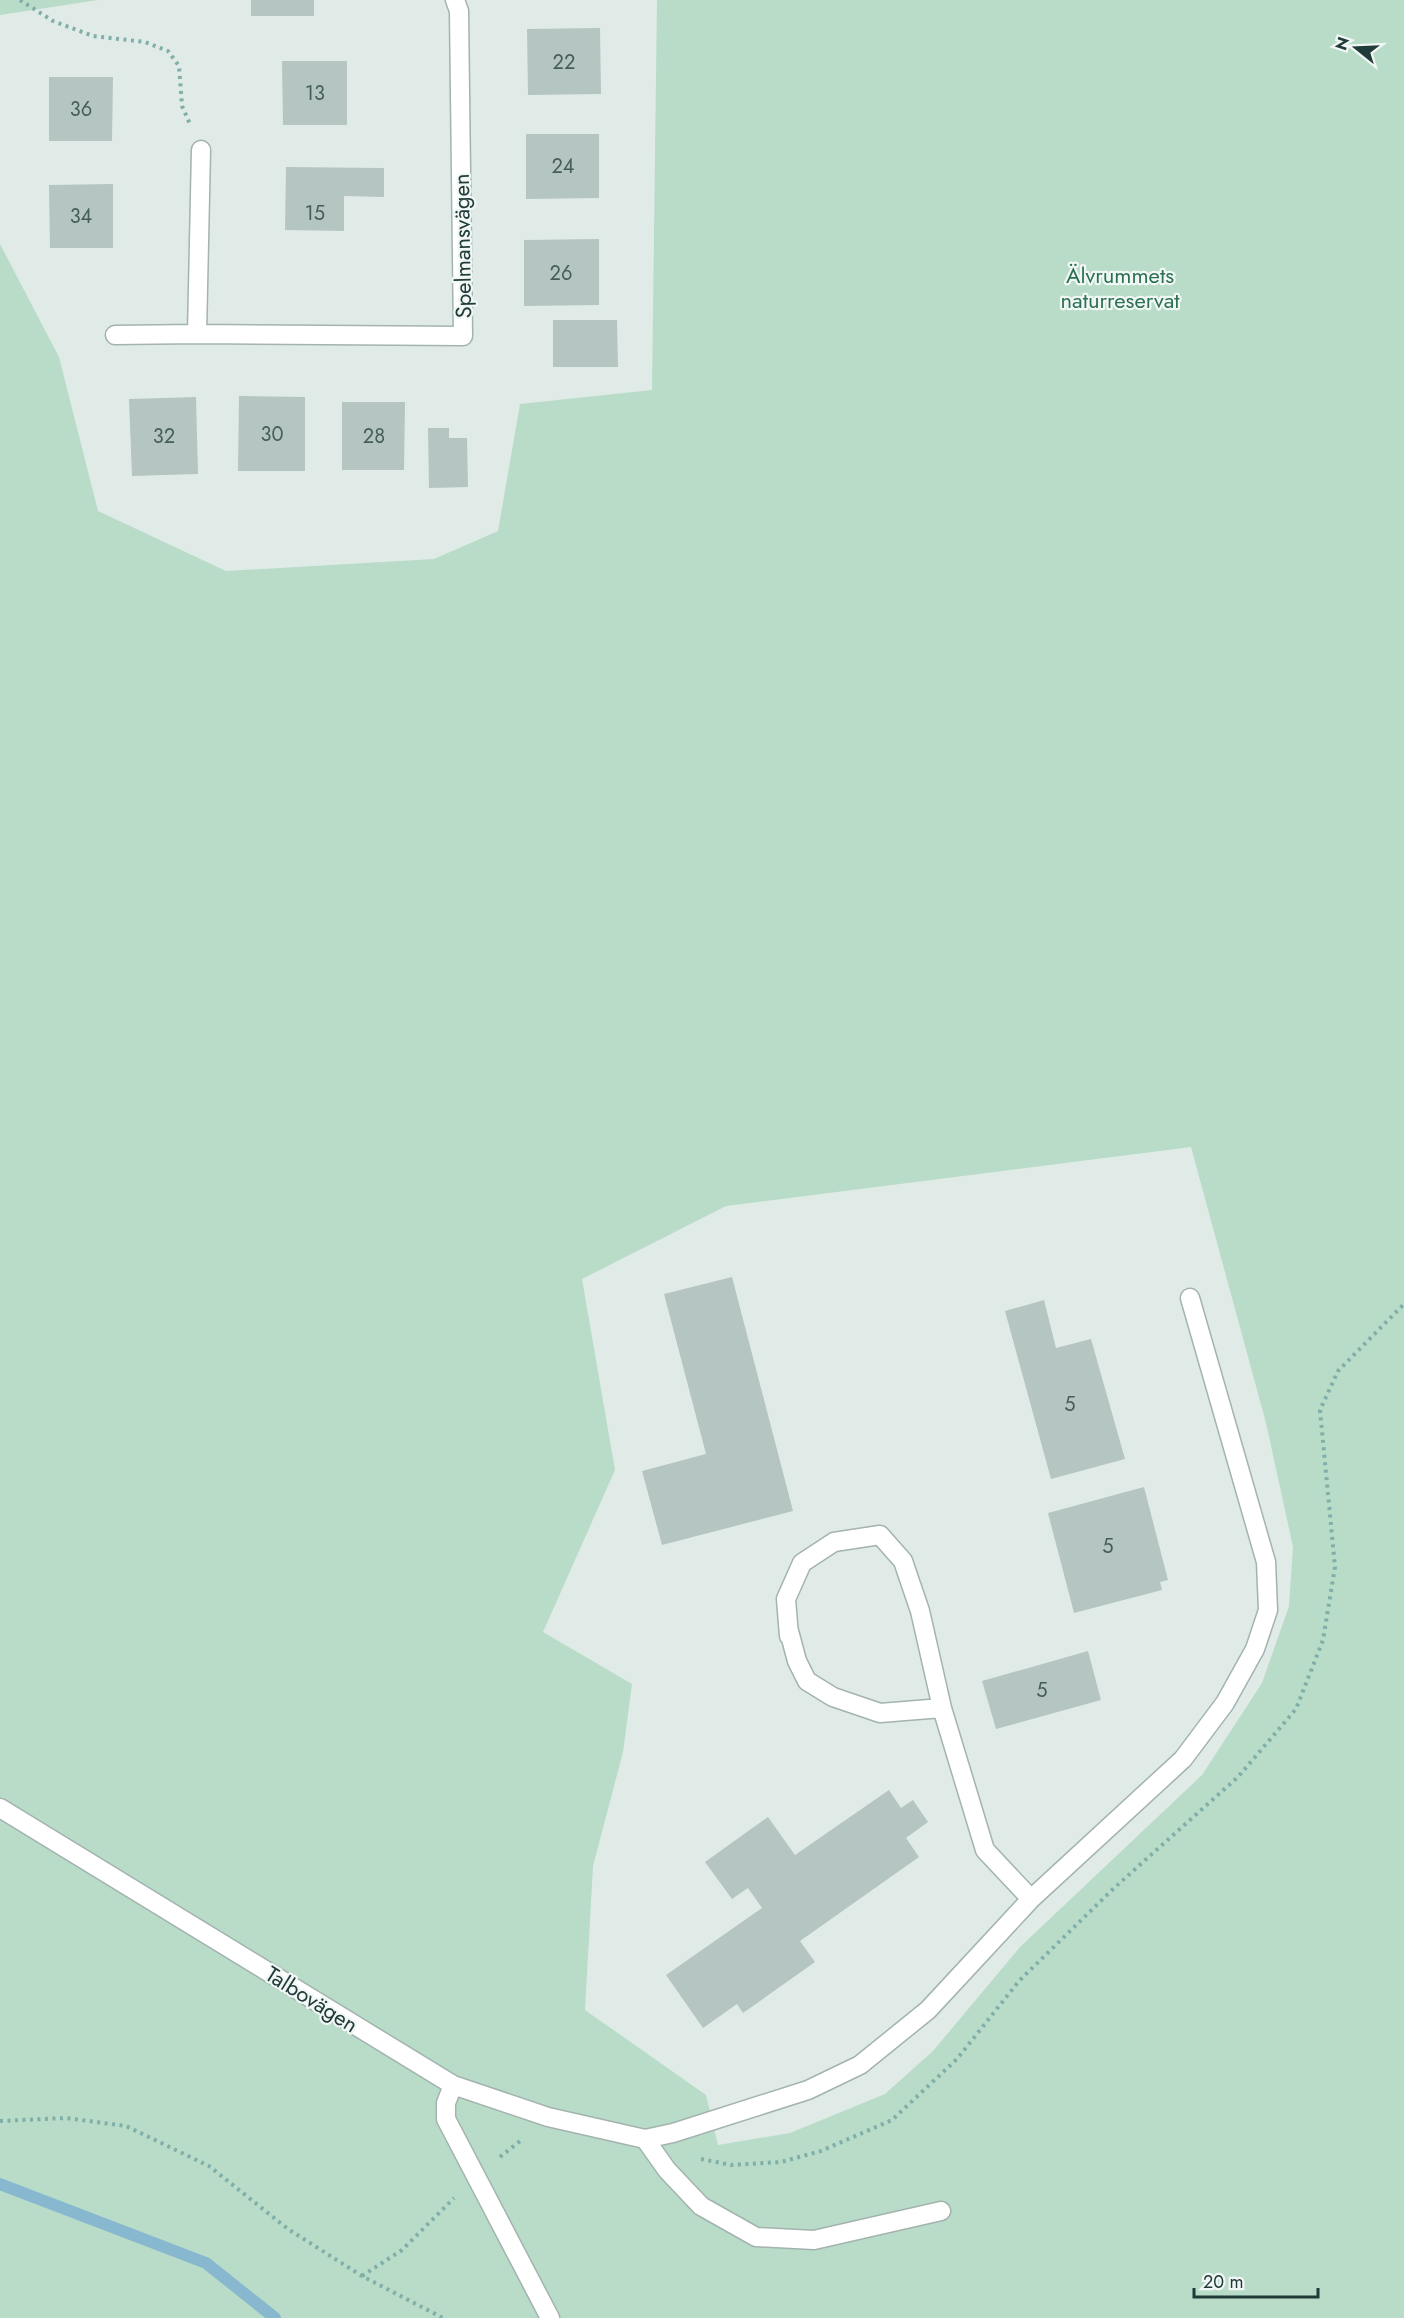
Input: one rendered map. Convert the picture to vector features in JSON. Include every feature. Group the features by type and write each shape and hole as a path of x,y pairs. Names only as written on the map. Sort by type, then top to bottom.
{"street":[{"name":"Spelmansvägen","path":"115,335 463,336 459,11 455,0"},
{"path":"197,334 201,150"},
{"path":"941,2211 814,2240 756,2237 701,2206 667,2170 645,2139 673,2133 808,2090 860,2065 928,2010 1031,1899 1183,1759 1225,1703 1255,1649 1268,1610 1266,1562 1190,1298"},
{"path":"942,1708 880,1713 833,1698 807,1680 797,1661 789,1633 786,1599 802,1563 834,1542 880,1535 903,1561 920,1611 942,1708 985,1850 1031,1899"},
{"name":"Talbovägen","path":"0,1808 453,2085 548,2117 645,2139"},
{"path":"453,2085 446,2103 446,2119 550,2318"}],"path":[{"path":"20,0 53,21 93,36 145,42 168,51 179,66 183,106 201,150"},
{"path":"1338,1371 1404,1304"},
{"path":"362,2276 402,2250 476,2177 548,2117"},
{"path":"0,2121 66,2118 126,2126 209,2166 288,2229 362,2276 443,2318"}],"green space":[{"path":"0,0 98,0 0,15"},
{"name":"Älvrummets naturreservat","path":"657,0 1404,0 1404,2318 0,2318 0,244 59,357 98,511 226,571 434,559 498,531 520,404 652,390","holes":["1191,1147 1266,1423 1293,1547 1289,1606 1262,1683 1202,1775 1020,1947 933,2051 885,2094 790,2133 718,2145 706,2095 585,2010 593,1866 623,1752 632,1684 543,1632 615,1470 582,1279 726,1206"]}],"building":[{"path":"251,0 314,0 314,16 251,16"},
{"path":"600,28 601,94 528,95 527,29"},
{"path":"282,61 347,61 347,125 283,125"},
{"path":"49,77 113,77 112,141 49,141"},
{"path":"526,134 599,134 599,198 526,199"},
{"path":"286,167 384,168 384,197 344,196 344,231 285,230"},
{"path":"113,184 113,248 50,248 49,185"},
{"path":"599,239 599,305 524,306 524,240"},
{"path":"553,320 617,320 618,367 553,367"},
{"path":"239,396 305,397 305,471 238,471"},
{"path":"196,397 198,474 132,476 129,399"},
{"path":"342,402 405,402 404,470 342,470"},
{"path":"428,428 449,428 449,438 467,438 468,487 429,488"},
{"path":"732,1277 793,1511 662,1545 642,1471 706,1454 664,1294"},
{"path":"1044,1300 1056,1348 1091,1339 1125,1459 1051,1479 1005,1311"},
{"path":"1144,1487 1168,1580 1160,1582 1162,1590 1074,1613 1048,1513"},
{"path":"1088,1651 1101,1700 996,1729 982,1681"},
{"path":"889,1790 901,1808 913,1800 928,1822 906,1838 919,1857 800,1941 815,1962 743,2013 737,2004 703,2028 666,1975 762,1908 748,1888 732,1899 705,1862 768,1817 795,1855"}],"waterway":[{"path":"0,2184 206,2263 275,2318"}]}
